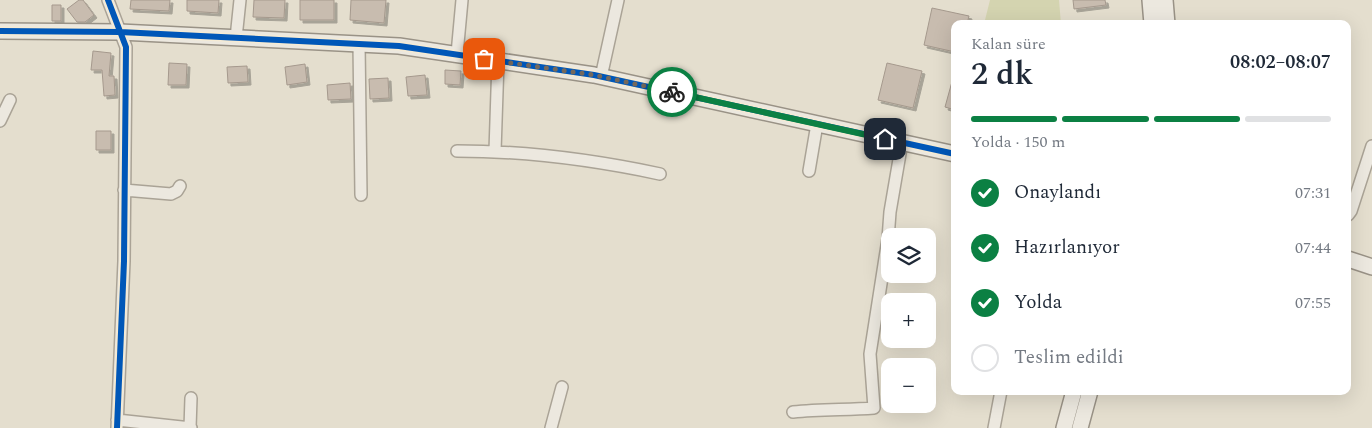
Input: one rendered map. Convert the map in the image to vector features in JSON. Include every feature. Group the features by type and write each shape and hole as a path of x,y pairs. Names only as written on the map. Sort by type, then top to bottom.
{"street":[{"path":"108,0 126,47 124,261 117,424 191,428 191,398"},
{"path":"236,38 240,0"},
{"path":"457,54 462,0"},
{"path":"601,77 618,0"},
{"path":"1150,0 1152,20"},
{"path":"1165,0 1167,20"},
{"path":"0,31 120,32 399,46 601,77 951,153"},
{"path":"360,44 361,195"},
{"path":"495,151 498,61"},
{"path":"0,121 10,100"},
{"path":"809,171 817,124"},
{"path":"793,412 817,409 874,408 870,354 902,142"},
{"path":"1351,211 1372,146"},
{"path":"458,151 538,154 621,166 660,174"},
{"path":"124,190 171,194 177,191 180,186"},
{"path":"1351,260 1372,267"},
{"path":"550,428 562,387"},
{"path":"994,428 1000,395"},
{"path":"1064,428 1073,395"},
{"path":"1080,428 1089,395"}],"green space":[{"path":"990,0 1059,0 1061,20 985,20"}],"building":[{"path":"79,0 83,0 94,15 85,22 77,22 67,9"},
{"path":"131,0 170,0 169,11 130,9"},
{"path":"187,0 219,0 218,13 187,11"},
{"path":"254,0 285,0 284,18 253,17"},
{"path":"300,0 334,0 334,20 300,20"},
{"path":"351,0 386,0 384,23 350,20"},
{"path":"1073,0 1105,0 1106,5 1074,9"},
{"path":"52,5 61,5 61,21 52,21"},
{"path":"932,8 969,16 968,20 951,20 951,51 924,45"},
{"path":"93,51 111,53 109,76 114,76 115,95 104,96 102,70 91,70"},
{"path":"169,63 187,64 186,85 168,85"},
{"path":"887,63 922,71 913,108 878,100"},
{"path":"305,64 307,82 287,85 285,67"},
{"path":"247,66 248,82 228,83 227,67"},
{"path":"445,70 461,71 460,85 445,84"},
{"path":"425,75 427,95 408,96 406,77"},
{"path":"388,78 389,98 370,99 369,79"},
{"path":"350,83 351,99 328,100 327,85"},
{"path":"951,85 951,109 945,107"},
{"path":"96,131 111,131 111,150 96,150"}],"cycle path":[{"path":"108,0 126,47 124,261 117,428"},
{"path":"0,31 120,32 399,46 594,75 951,153"}],"way so far":[{"path":"484,59 594,75 672,92"}],"route":[{"path":"672,92 885,139"}]}
